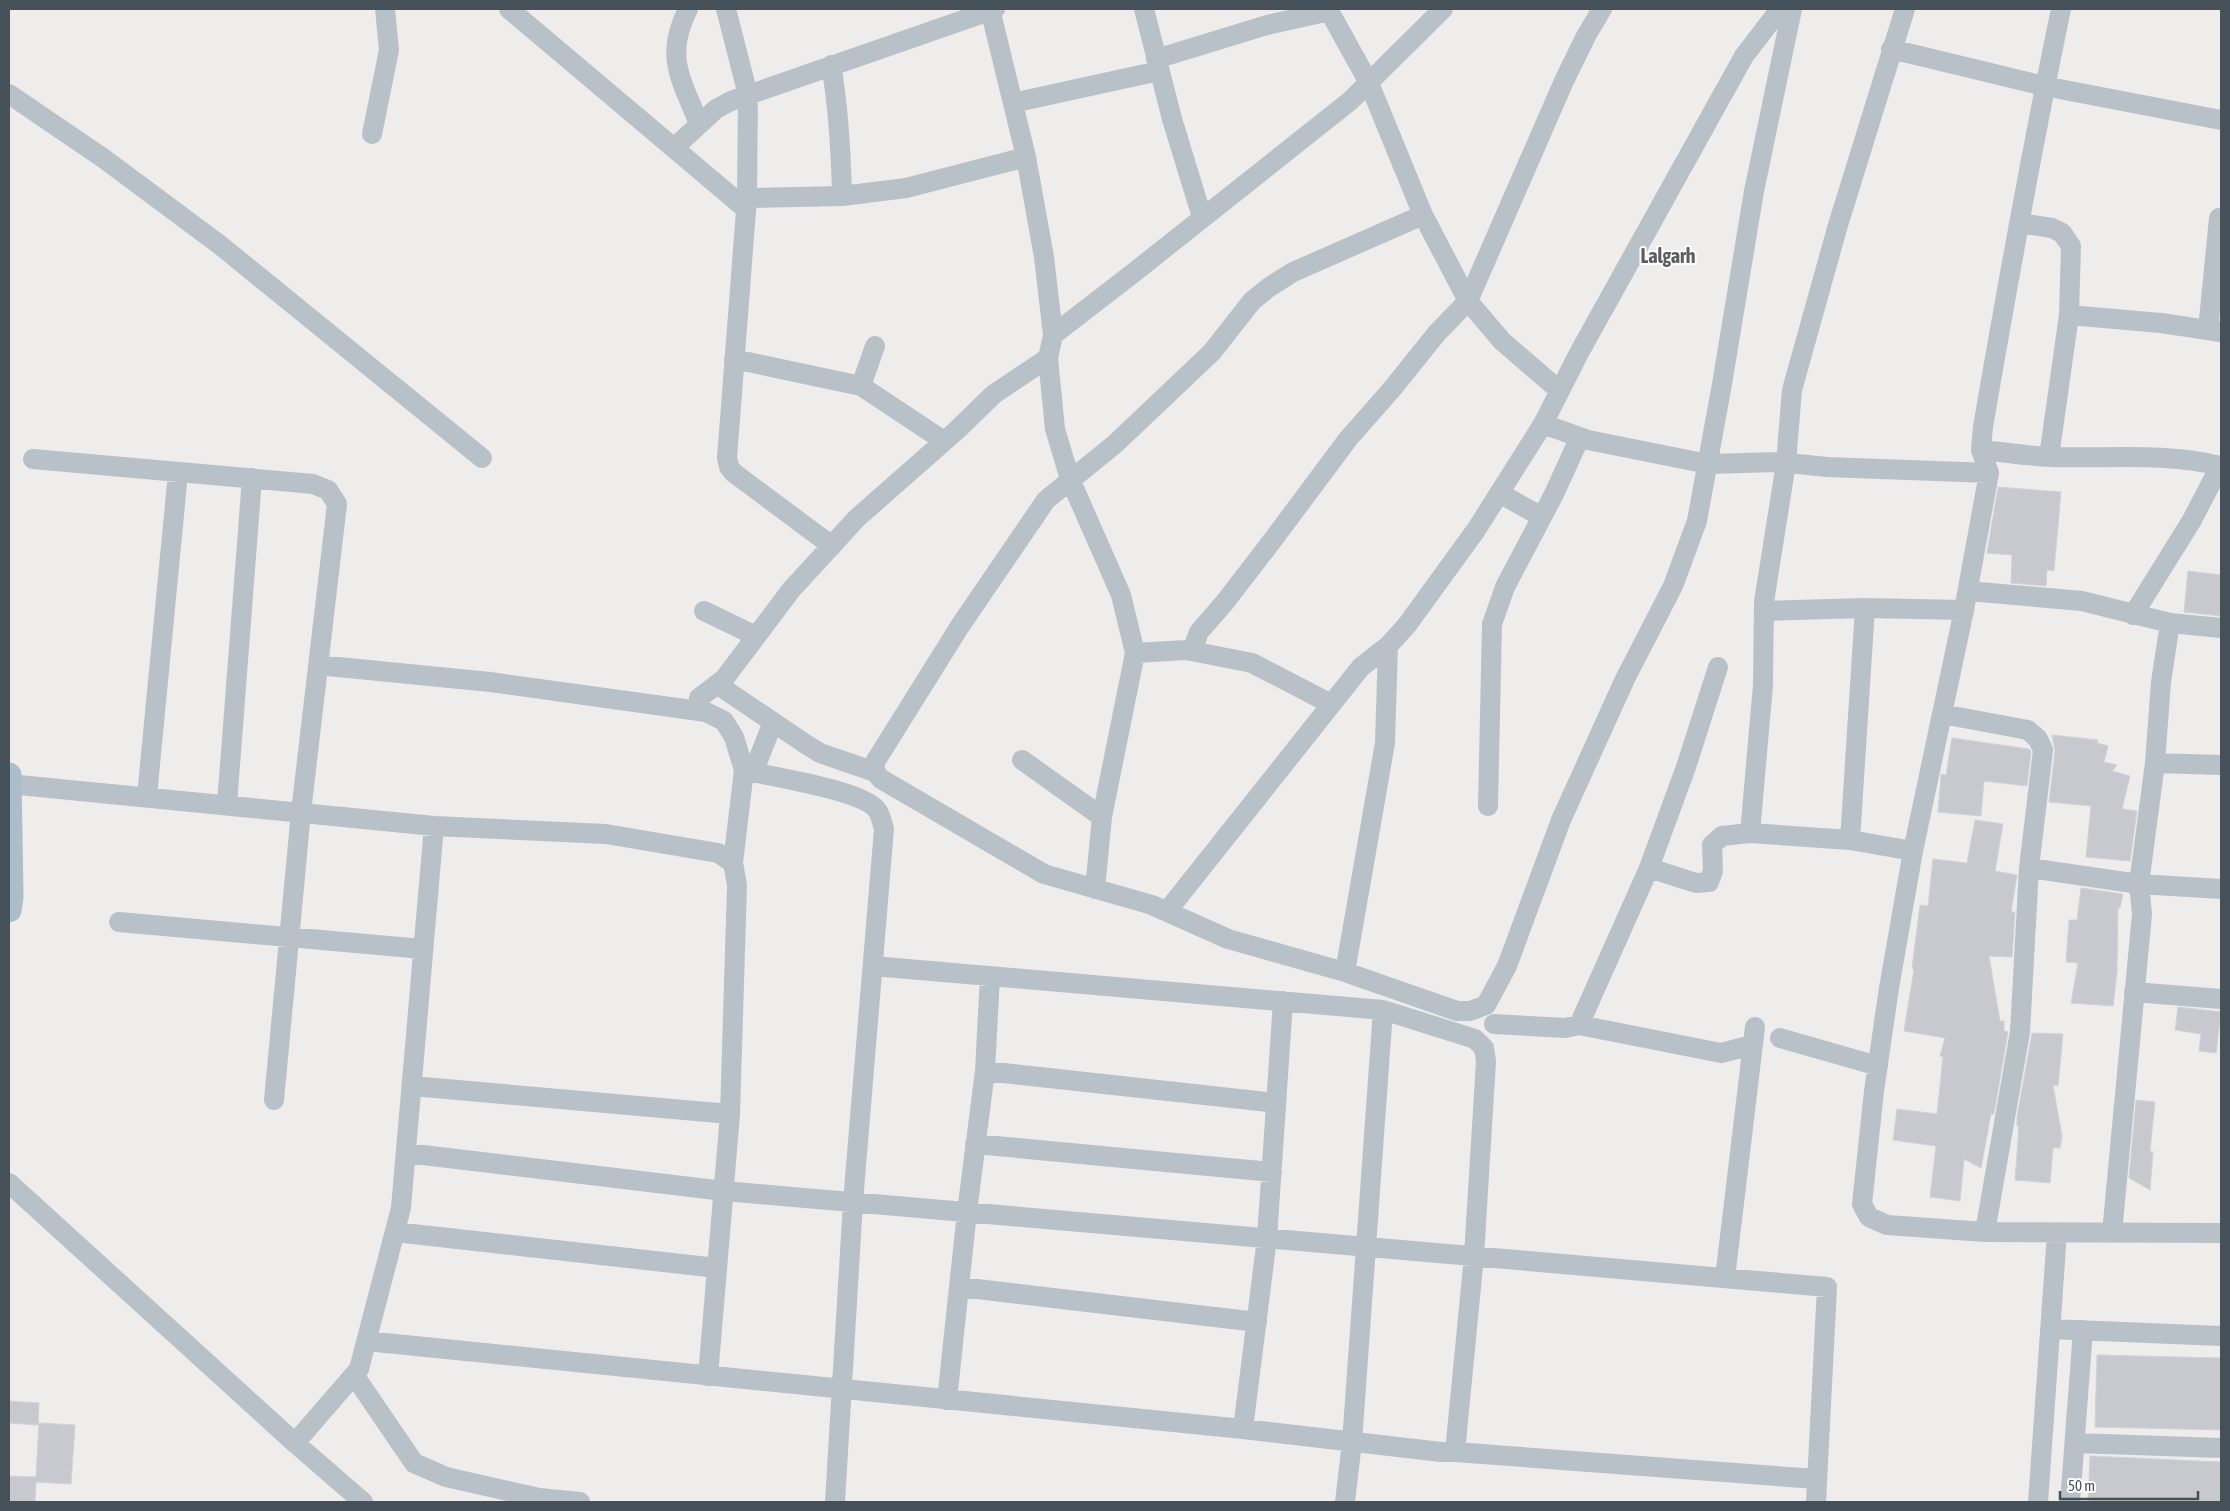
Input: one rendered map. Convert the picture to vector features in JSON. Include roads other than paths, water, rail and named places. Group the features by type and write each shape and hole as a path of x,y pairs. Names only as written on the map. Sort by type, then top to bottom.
{"main road":[{"path":"9,775 11,897 9,910"}],"street":[{"path":"372,134 389,50 386,9"},
{"path":"509,9 746,204 842,196 906,188 1026,157"},
{"path":"688,9 676,40 674,54 676,66 699,124"},
{"path":"726,9 748,95 746,204 727,458 729,467 734,473 832,546"},
{"path":"675,147 716,109 748,95 992,9 1012,103 1026,157 1044,257 1053,335 1048,358 1055,429 1070,479 1121,595 1135,653 1102,817 1095,890"},
{"path":"1144,9 1158,65 1202,217"},
{"path":"1053,335 1350,101 1443,9"},
{"path":"1168,910 1361,667 1388,646 1476,530 1543,424 1744,56 1780,9"},
{"path":"724,679 724,689 820,753 878,776 1044,874 1168,910 1228,939 1345,972 1457,1010 1470,1011 1486,1005 1507,966 1561,820 1625,679 1673,586 1697,520 1754,191 1792,9"},
{"path":"1750,833 1763,685 1764,612 1786,463 1792,390 1891,49 1905,9"},
{"path":"2060,9 2044,86 1983,427 1981,450 1989,473 1966,601 1913,851 1878,1066 1862,1204 1868,1217 1886,1224 1985,1232 2221,1234"},
{"path":"1012,103 1158,65 1267,25 1329,10 1369,83 1423,215 1468,301 1502,341 1560,390"},
{"path":"1192,651 1198,632 1226,602 1276,538 1348,439 1392,389 1437,333 1468,301 1597,10"},
{"path":"1891,49 2044,86 2221,120"},
{"path":"831,65 837,99 841,142 842,196"},
{"path":"9,94 103,158 220,245 482,458"},
{"path":"866,801 878,776 875,762 960,626 1046,500 1115,444 1212,352 1252,301 1268,288 1293,272 1423,215"},
{"path":"2069,315 2114,318 2214,331 2218,218"},
{"path":"2019,223 2052,228 2062,233 2071,246 2069,315 2049,457"},
{"path":"861,386 875,346"},
{"path":"699,698 724,679 791,590 858,518 994,394 1048,358"},
{"path":"734,359 861,386 944,441"},
{"path":"1543,424 1580,437 1708,464 1786,463 1827,467 1989,473"},
{"path":"1488,806 1492,624 1505,587 1542,517 1580,437"},
{"path":"1981,450 2049,457 2165,458 2201,461 2220,465 2192,520 2133,616"},
{"path":"33,459 313,484 328,490 336,504 300,812 274,1100"},
{"path":"147,796 178,473"},
{"path":"227,804 252,478"},
{"path":"1499,493 1542,517"},
{"path":"1764,612 1966,601 2082,601 2133,616 2170,624 2221,628"},
{"path":"1850,840 1865,608"},
{"path":"704,611 756,636"},
{"path":"2112,1233 2142,914 2139,884 2155,763 2161,682 2170,624"},
{"path":"1345,972 1385,743 1388,646"},
{"path":"1135,653 1192,651 1252,663 1331,704"},
{"path":"318,665 490,682 706,712 724,721 734,736 749,772"},
{"path":"1579,1025 1649,868 1686,767 1718,667"},
{"path":"1942,714 2028,730 2038,739 2043,750 2029,868 2020,1032 1985,1232"},
{"path":"708,1376 730,1114 737,885 733,863 749,772 773,722"},
{"path":"1022,760 1102,817"},
{"path":"2155,763 2221,765"},
{"path":"749,772 847,793 866,801 877,810 884,828 852,1202 836,1502"},
{"path":"9,784 147,796 434,826 606,834 718,853 733,863"},
{"path":"295,1443 359,1369 401,1208 434,826"},
{"path":"1649,868 1696,884 1709,882 1713,871 1712,845 1722,836 1750,833 1850,840 1913,851"},
{"path":"2029,868 2139,884 2221,889"},
{"path":"119,922 423,949"},
{"path":"873,966 1383,1010 1475,1039 1484,1048 1486,1061 1474,1256 1455,1452"},
{"path":"947,1400 967,1212 985,1071 990,976"},
{"path":"2134,992 2221,999"},
{"path":"1243,1429 1267,1238 1283,1001"},
{"path":"1345,1502 1352,1442 1383,1010"},
{"path":"1494,1024 1565,1028 1579,1025 1721,1052 1754,1036 1725,1278"},
{"path":"1780,1038 1878,1066"},
{"path":"985,1071 1276,1103"},
{"path":"412,1086 730,1114"},
{"path":"975,1144 1272,1172"},
{"path":"406,1153 724,1191 1827,1287 1816,1502"},
{"path":"9,1183 295,1443 363,1502"},
{"path":"395,1232 718,1268"},
{"path":"2038,1502 2057,1233"},
{"path":"960,1287 1256,1322"},
{"path":"2050,1329 2221,1336"},
{"path":"2070,1502 2083,1330"},
{"path":"366,1341 1243,1429 1441,1452 1816,1479"},
{"path":"354,1375 414,1463 446,1477 539,1498 580,1502"},
{"path":"2075,1443 2221,1448"}],"district":[{"name":"Lalgarh","path":"1668,255"}]}
